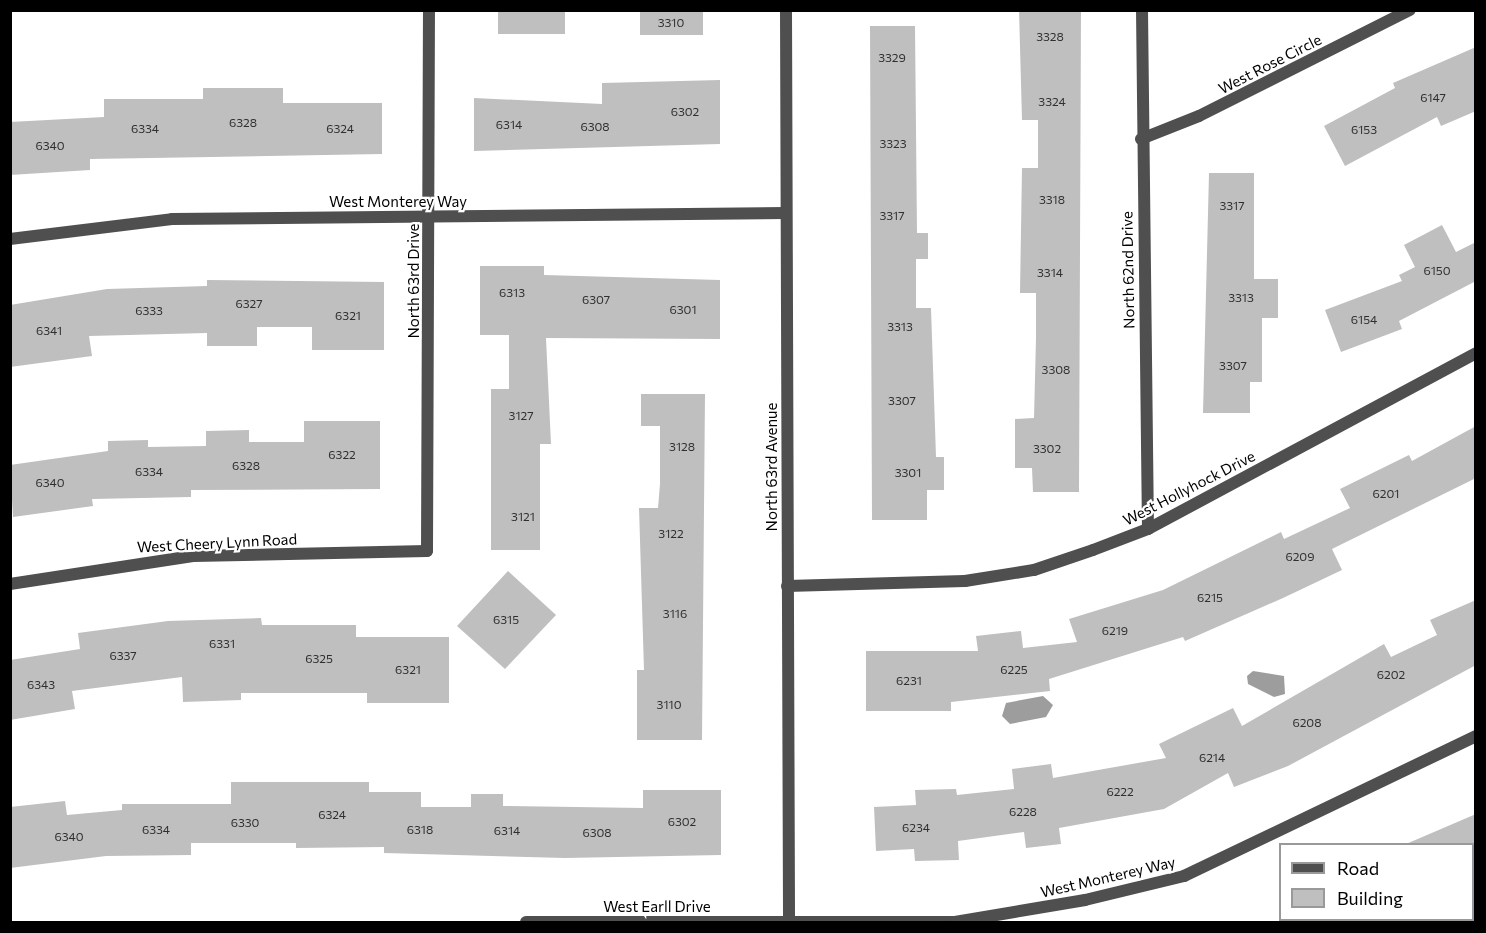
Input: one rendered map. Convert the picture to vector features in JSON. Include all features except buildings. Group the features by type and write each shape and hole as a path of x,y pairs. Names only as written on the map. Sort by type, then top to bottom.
{"street":[{"name":"North 63rd Drive","path":"427,551 429,10"},
{"name":"North 63rd Avenue","path":"786,10 789,922"},
{"name":"North 62nd Drive","path":"1142,10 1141,139 1148,529"},
{"name":"West Rose Circle","path":"1141,139 1199,116 1410,10"},
{"name":"West Monterey Way","path":"10,239 172,219 786,213"},
{"name":"West Hollyhock Drive","path":"787,586 965,581 1034,570 1148,529 1476,353"},
{"name":"West Cheery Lynn Road","path":"10,584 193,556 427,551"},
{"name":"West Monterey Way","path":"789,922 955,922 1085,900 1184,876 1476,736"},
{"name":"West Earll Drive","path":"526,922 789,922"}],"shaded area":[{"path":"1253,671 1284,676 1285,694 1274,697 1248,684 1247,676"},
{"path":"1043,696 1053,705 1046,717 1010,724 1002,716 1006,703"}]}
